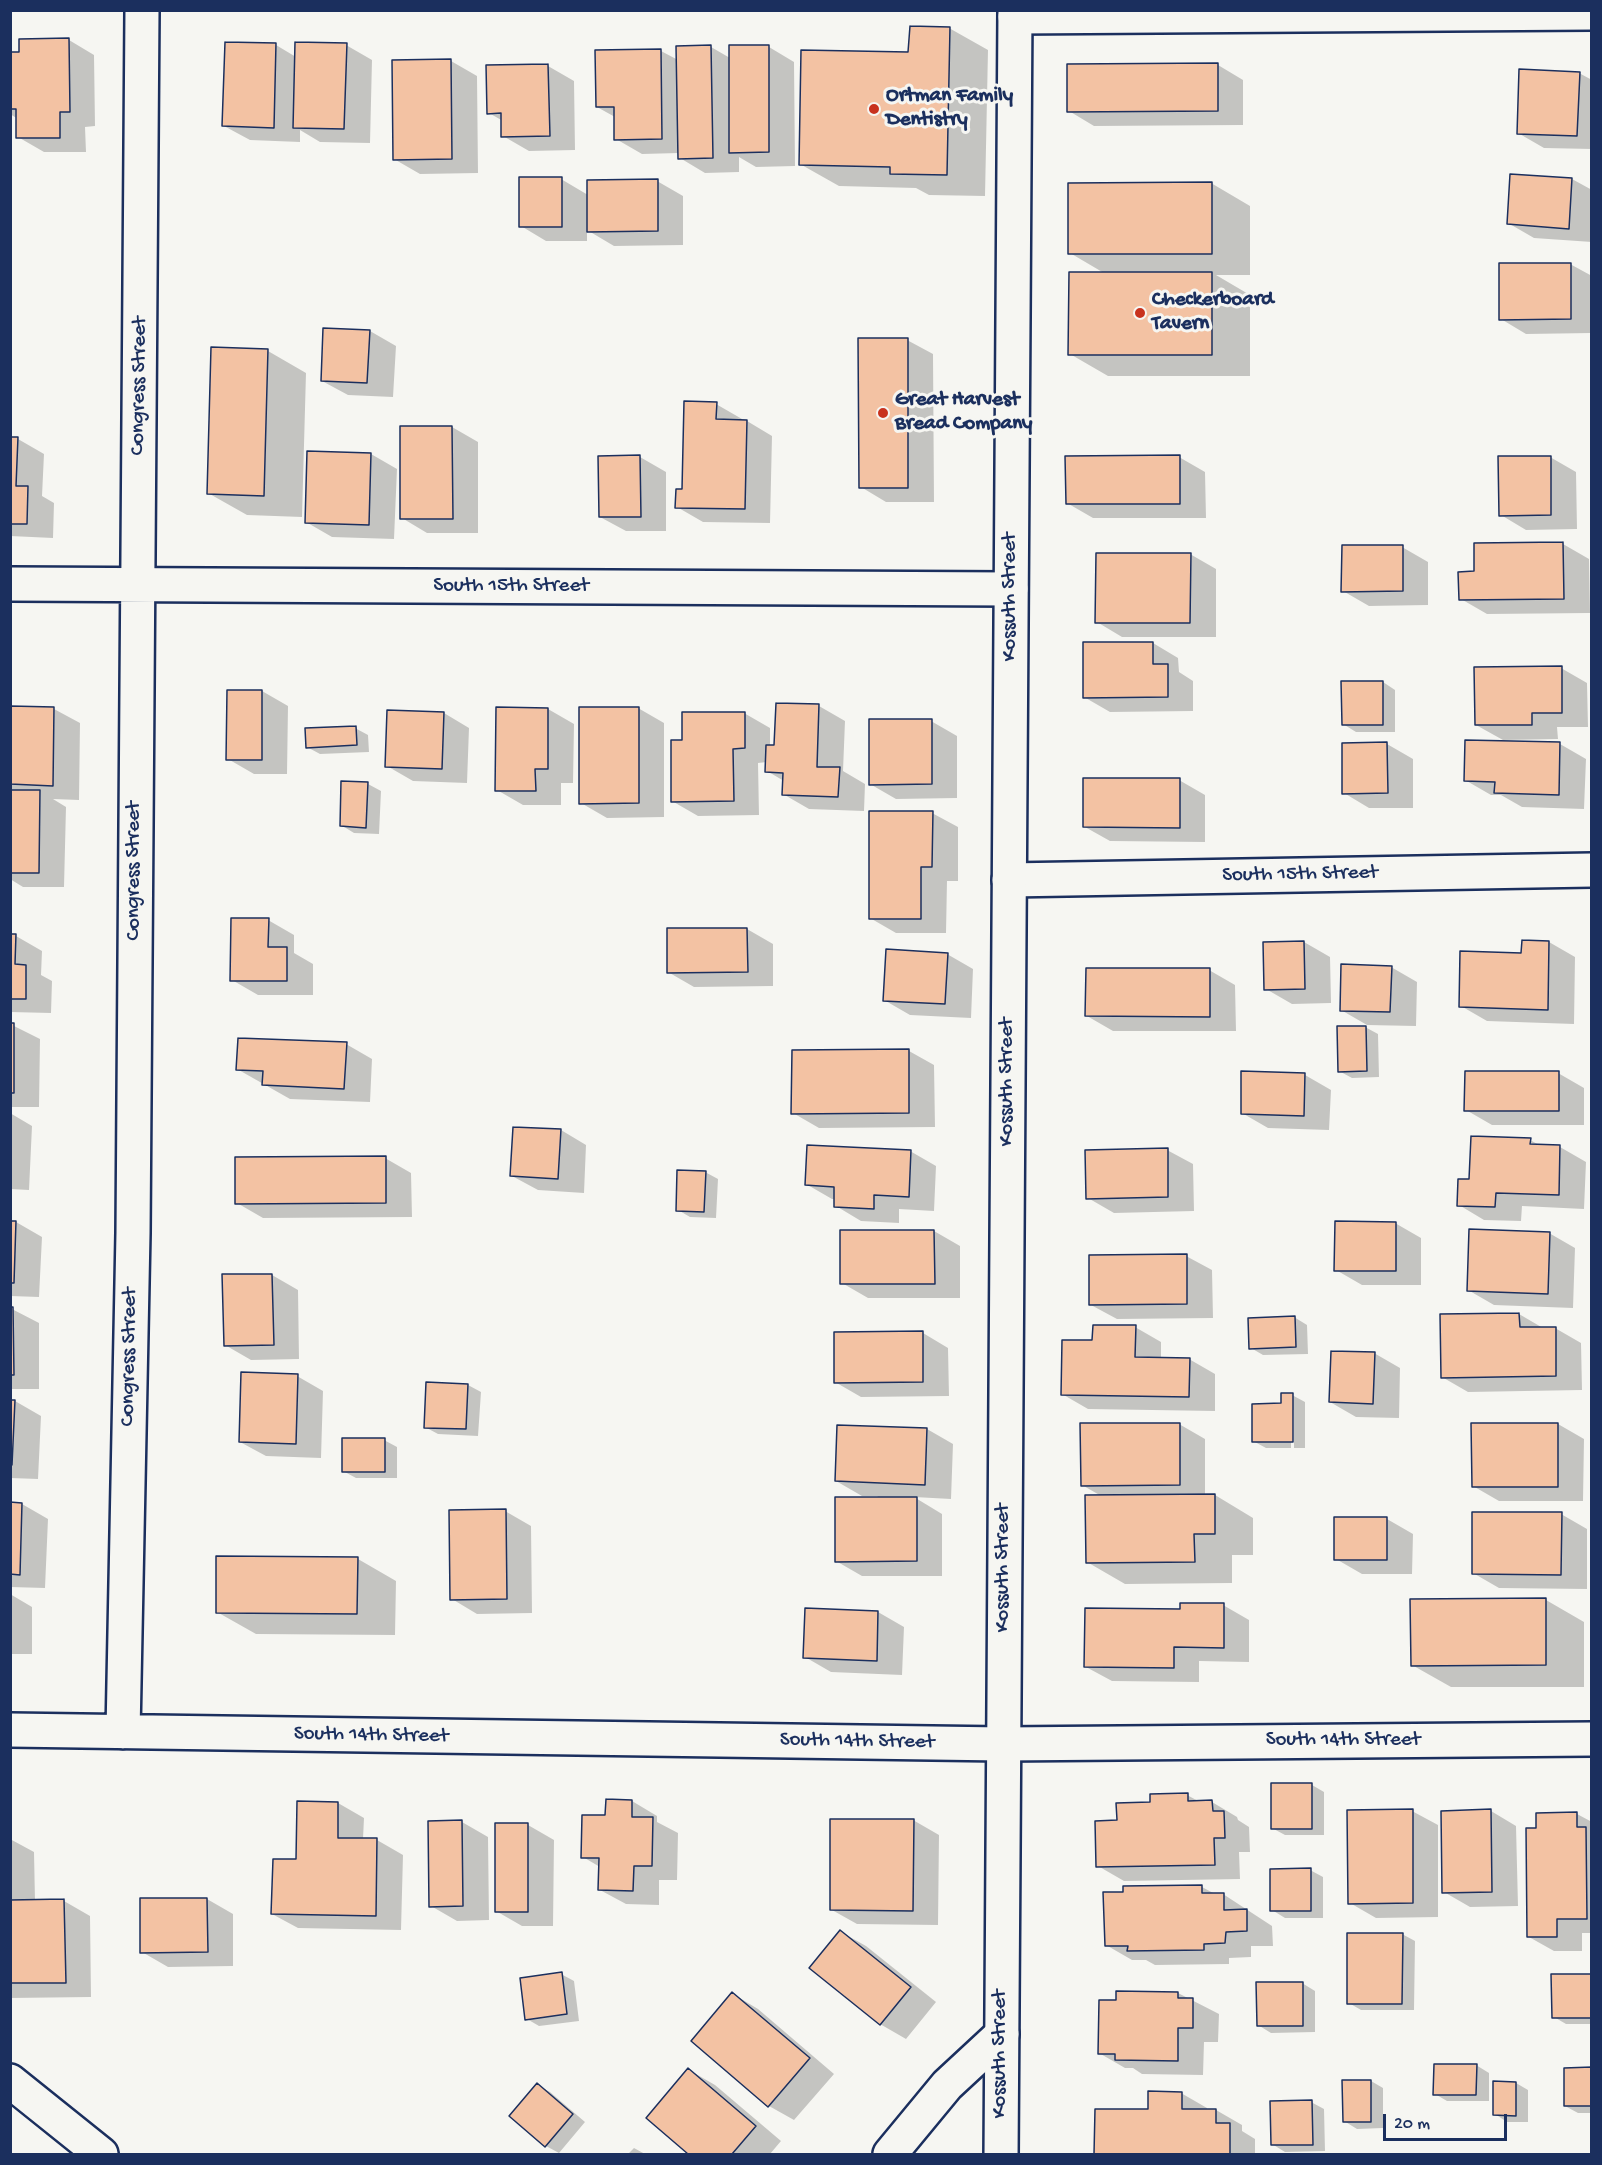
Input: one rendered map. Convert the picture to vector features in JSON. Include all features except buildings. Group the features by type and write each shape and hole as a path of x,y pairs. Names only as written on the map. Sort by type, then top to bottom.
{"street":[{"name":"Congress Street","path":"123,1732 133,1222 142,10"},
{"path":"1015,14 1592,13"},
{"name":"Kossuth Street","path":"1001,2154 1015,14"},
{"name":"South 15th Street","path":"10,584 1011,589"},
{"name":"South 15th Street","path":"1009,880 1592,870"},
{"name":"South 14th Street","path":"10,1730 1003,1743 1592,1738"},
{"path":"890,2154 947,2085 1002,2034"},
{"path":"10,2081 101,2154"}],"place":[{"name":"Ortman Family Dentistry","path":"874,109"},
{"name":"Checkerboard Tavern","path":"1140,313"},
{"name":"Great Harvest Bread Company","path":"883,413"}]}
